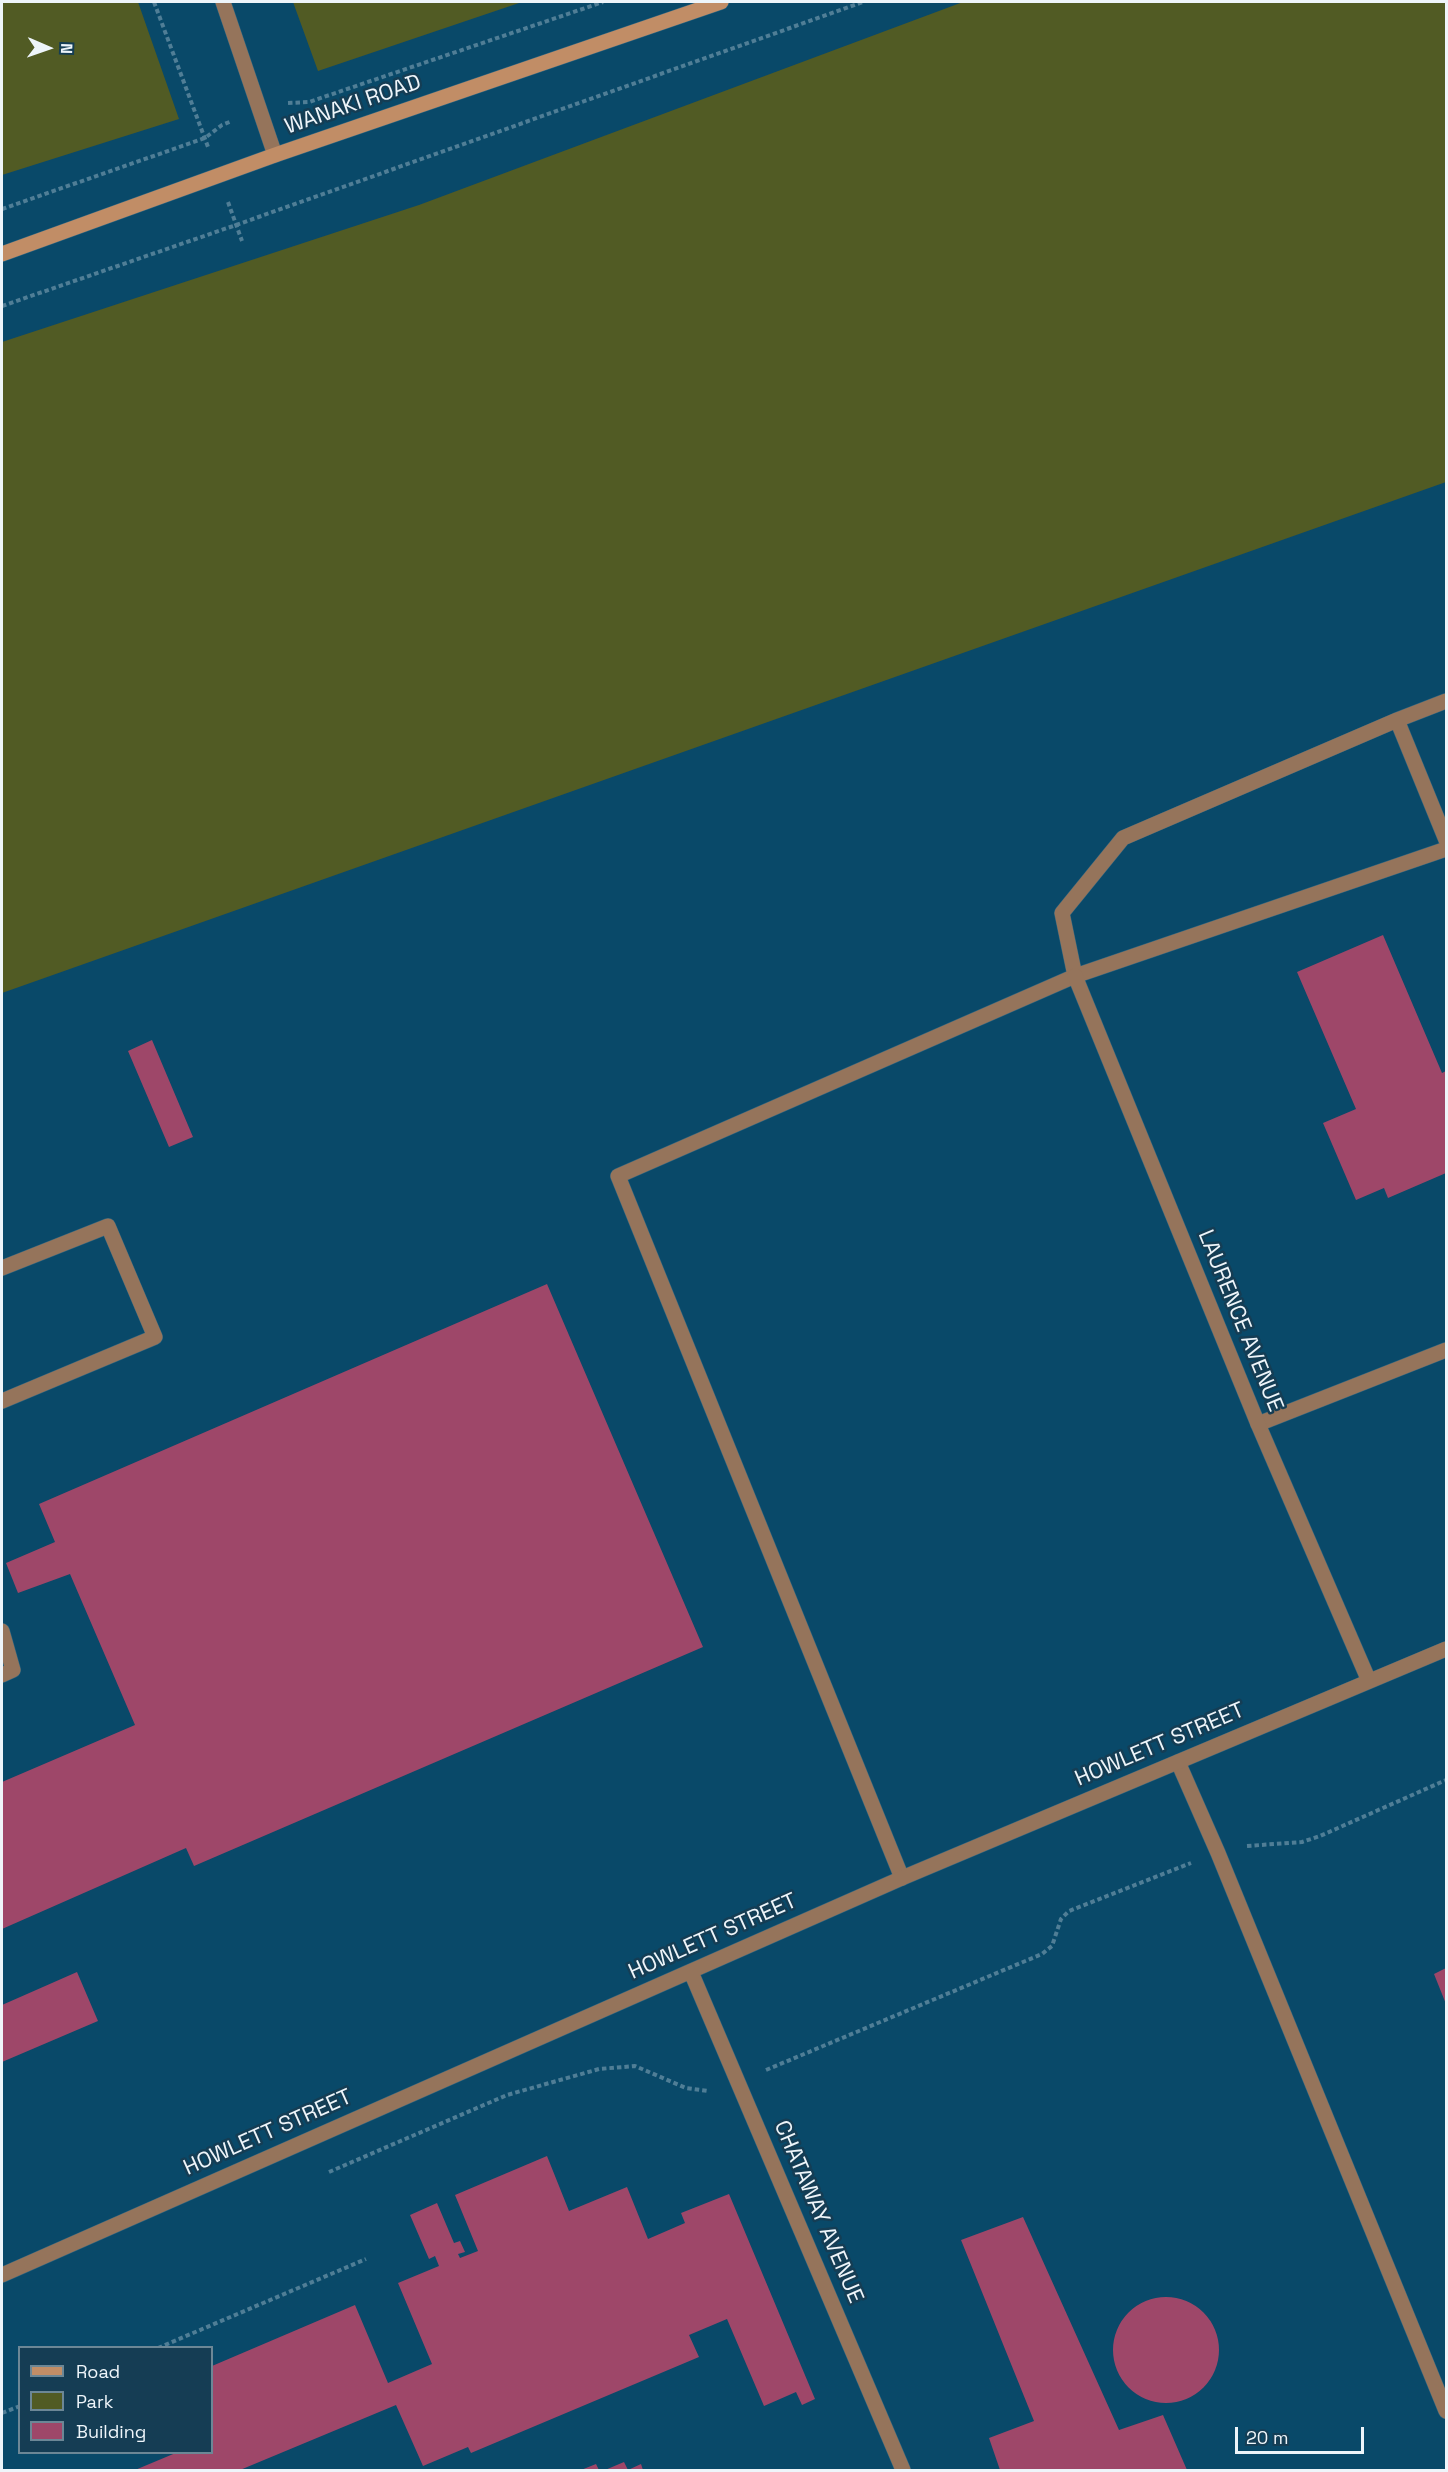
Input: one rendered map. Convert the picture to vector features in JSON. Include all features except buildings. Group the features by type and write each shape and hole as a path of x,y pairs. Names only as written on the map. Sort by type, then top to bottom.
{"street":[{"path":"223,2 275,155"},
{"name":"WANAKI ROAD","path":"2,254 275,155 721,2"},
{"path":"1446,701 1397,720 1446,840"},
{"name":"LAURENCE AVENUE","path":"1369,1681 1258,1424 1076,976 1062,913 1123,838 1397,720"},
{"path":"902,1878 618,1176 1076,976 1446,849"},
{"path":"2,1268 108,1226 155,1337 2,1401"},
{"path":"1258,1424 1446,1350"},
{"path":"2,1630 13,1670 2,1676"},
{"name":"HOWLETT STREET","path":"2,2276 902,1878 1446,1649"},
{"path":"1178,1762 1218,1853 1446,2411"},
{"name":"CHATAWAY AVENUE","path":"692,1972 903,2470"}],"path":[{"path":"154,2 242,241"},
{"path":"2,209 205,138 222,124 293,101 309,102 603,2"},
{"path":"2,306 863,2"},
{"path":"329,2172 507,2095 599,2069 635,2066 686,2088 704,2091 719,2090 1042,1954 1052,1946 1061,1920 1069,1911 1218,1853 1243,1846 1294,1843 1320,1836 1446,1780"},
{"path":"163,2346 366,2259"},
{"path":"2,2414 18,2407"}],"green space":[{"path":"2,2 138,2 179,119 2,175"},
{"path":"293,2 522,2 318,71"},
{"path":"963,2 1446,2 1446,482 2,993 2,342 419,205"}]}
